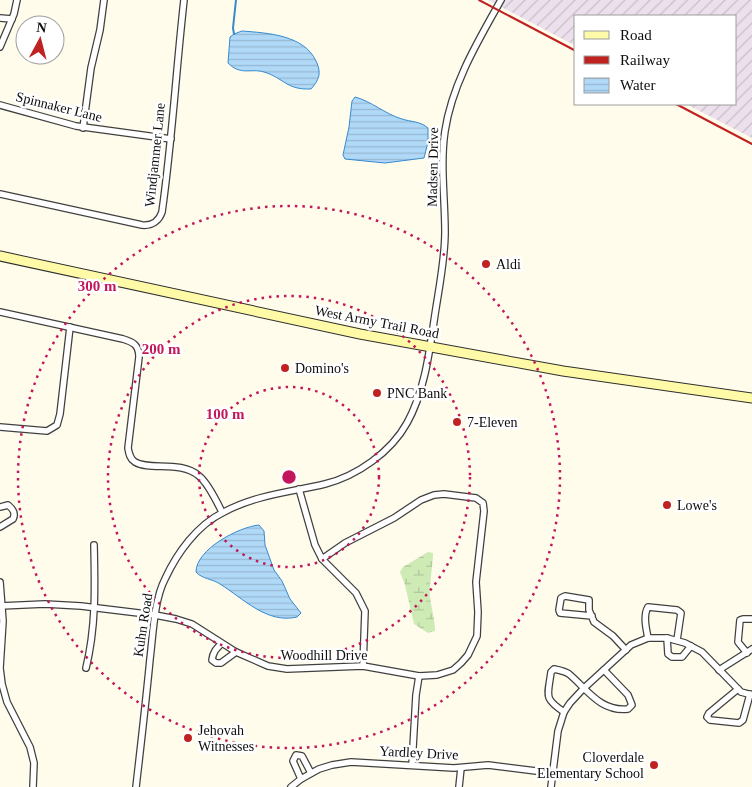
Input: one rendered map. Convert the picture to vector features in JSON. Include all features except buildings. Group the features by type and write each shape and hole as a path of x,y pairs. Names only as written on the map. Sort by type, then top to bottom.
{"main road":[{"name":"West Army Trail Road","path":"0,256 276,316 429,346 562,371 752,398"}],"street":[{"path":"0,48 12,19 17,0"},
{"path":"83,128 91,68 100,30 104,0"},
{"name":"Windjammer Lane","path":"0,194 142,225 151,225 158,220 162,212 171,139 184,0"},
{"name":"Madsen Drive","path":"429,346 445,241 444,150 446,122 452,100 462,76 501,0"},
{"path":"0,18 12,19"},
{"name":"Spinnaker Lane","path":"0,106 83,128 171,139"},
{"path":"0,317 0,312 129,341 137,346 139,357 128,448 129,454 132,459 139,463 177,467 200,476 222,512"},
{"path":"0,428 47,431 57,425 60,414 70,328"},
{"name":"Kuhn Road","path":"136,787 155,615 163,581 176,559 199,530 222,512 257,498 327,484 355,472 380,456 396,440 407,424 421,388 429,346"},
{"path":"299,489 315,545 322,559 356,594 365,611 363,666"},
{"name":"Woodhill Drive","path":"1,606 44,604 155,615 192,624 236,652 268,666 287,669 363,666 420,676 437,675 453,670 468,655 477,636 476,582 484,511 483,503 476,498 444,494 427,497 394,518 345,543 322,559"},
{"path":"0,507 8,505 13,509 14,514 13,519 0,528"},
{"path":"86,668 95,608 94,545"},
{"path":"0,582 3,626 0,668 2,684 6,702 28,741 33,755 33,787"},
{"path":"592,616 560,613 561,598 565,596 589,600 594,622 613,636 626,650"},
{"path":"648,638 645,627 646,610 648,607 677,610 681,613 677,640"},
{"path":"719,670 750,651 738,642 740,620 752,619"},
{"path":"551,787 558,731 564,712 583,689 631,646 648,638 677,640 702,652 738,689 751,694 743,720 739,723 710,720 707,717 709,713 738,689"},
{"path":"667,638 668,654 672,657 682,657 691,646"},
{"path":"221,644 212,655 212,660 220,663 236,652"},
{"path":"564,712 551,703 548,696 551,672 554,669 568,673 583,689 600,702 613,708 628,710 632,705 631,700 604,670"},
{"path":"412,765 416,695 420,676"},
{"path":"301,779 293,762 296,755 302,756 311,773"},
{"name":"Yardley Drive","path":"291,787 301,779 325,766 350,762 461,768 488,765 552,773"},
{"path":"459,787 461,768"}],"shaded area":[{"path":"488,0 752,0 752,138 688,105 737,105 737,15 574,15 574,45"}],"green space":[{"path":"428,552 433,553 430,597 435,631 428,633 414,624 400,572 403,567"}],"water":[{"path":"242,31 284,37 303,46 310,52 318,65 319,76 314,86 311,89 296,88 271,74 259,71 241,71 233,67 228,63 230,37"},
{"path":"355,97 367,101 396,117 419,123 428,128 428,142 424,158 385,163 345,159 343,155 352,101"},
{"path":"259,525 264,531 265,545 274,570 282,581 290,599 301,613 297,617 286,618 266,614 220,584 196,572 198,563 203,555 220,541 241,530"}],"waterway":[{"path":"234,34 236,0"}],"railway":[{"path":"479,0 574,50"},
{"path":"678,105 752,144"}],"place":[{"name":"Aldi","path":"486,264"},
{"name":"Domino's","path":"285,368"},
{"name":"PNC Bank","path":"377,393"},
{"name":"7-Eleven","path":"457,422"},
{"name":"Lowe's","path":"667,505"},
{"name":"Jehovah Witnesses","path":"188,738"},
{"name":"Cloverdale Elementary School","path":"654,765"}]}
